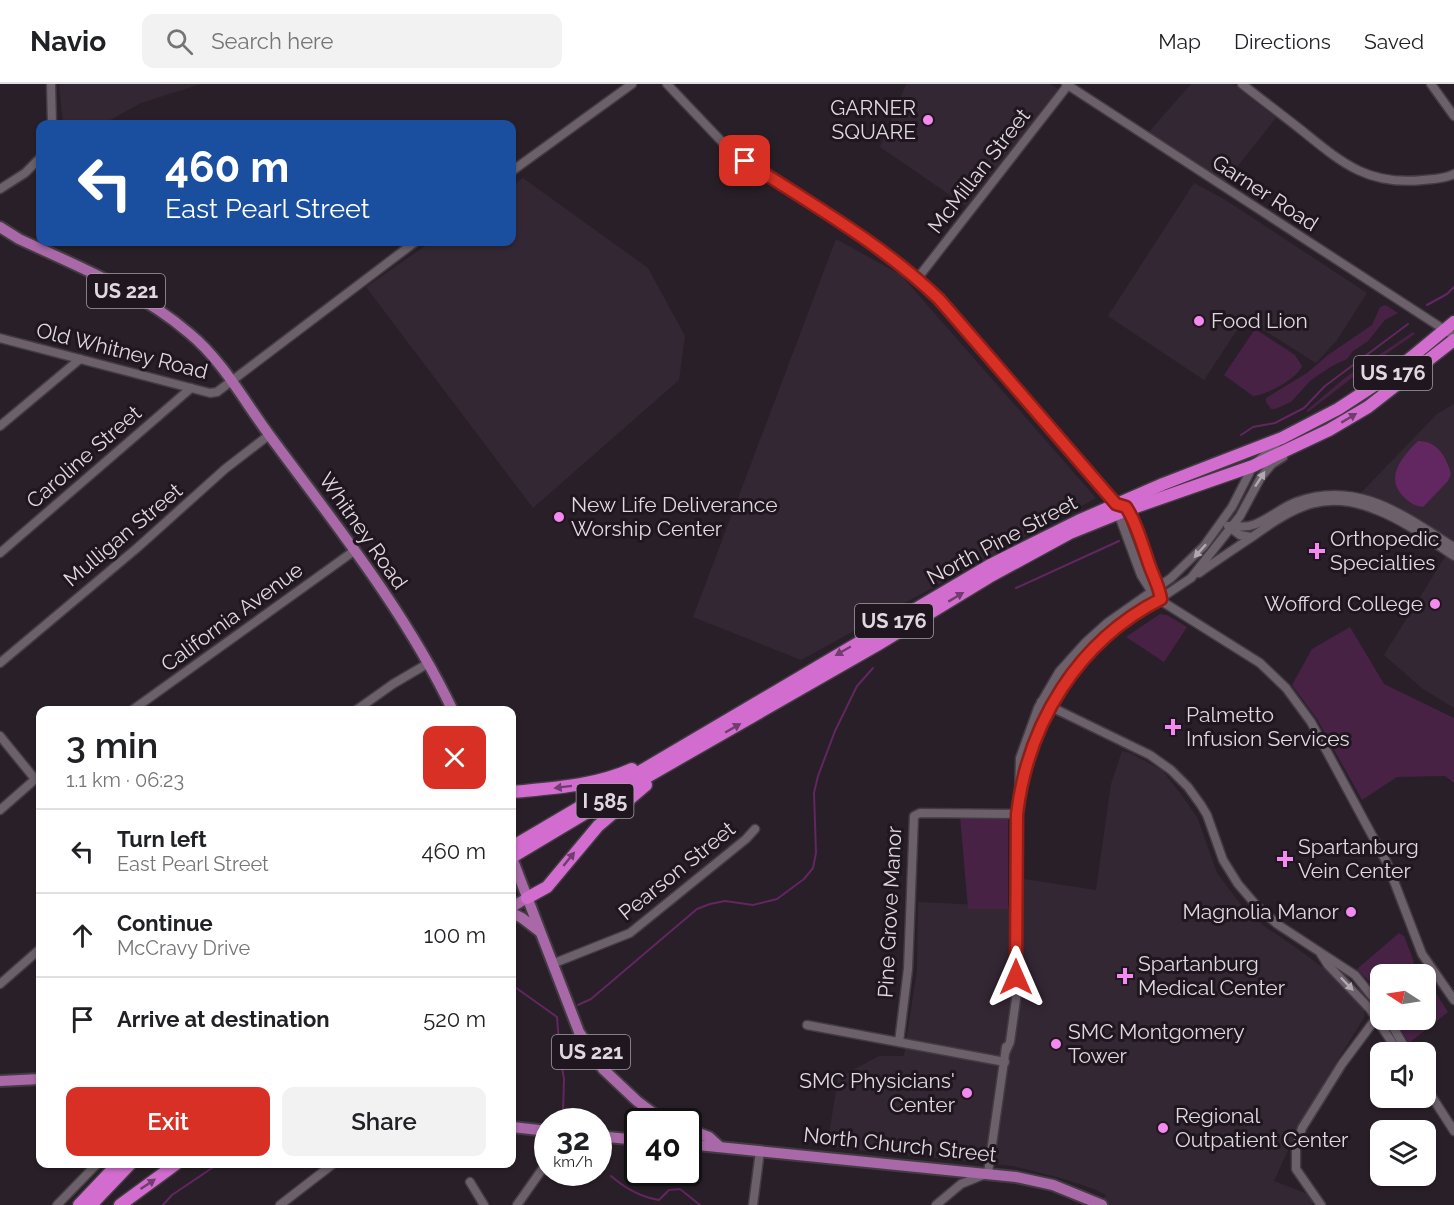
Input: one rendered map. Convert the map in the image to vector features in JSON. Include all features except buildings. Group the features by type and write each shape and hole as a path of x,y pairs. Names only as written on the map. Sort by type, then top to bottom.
{"highway":[{"name":"North Pine Street","path":"516,854 527,843 992,564 1049,534 1253,466 1298,446 1368,407 1451,336 1454,322"},
{"name":"North Pine Street","path":"1120,509 1163,484 1282,438 1329,414 1368,391 1416,355 1451,336"},
{"path":"516,792 593,782 680,753"},
{"path":"528,898 547,887 612,811 680,753"},
{"name":"North Pine Street","path":"516,846 527,843"},
{"path":"79,1205 114,1168"},
{"path":"91,1205 126,1168"},
{"path":"120,1205 171,1168"}],"main road":[{"name":"US 221","path":"0,227 19,239 145,301 190,334 232,380"},
{"name":"Whitney Road","path":"232,380 388,600 450,706"},
{"name":"US 221","path":"516,868 570,1013 590,1051 603,1069 646,1108"},
{"path":"516,905 528,898"},
{"path":"516,915 540,932"},
{"path":"0,1081 36,1079"},
{"path":"516,1127 534,1129"},
{"path":"702,1134 721,1147"},
{"name":"North Church Street","path":"702,1145 988,1173 1041,1181 1102,1205"}],"street":[{"path":"51,84 52,120"},
{"path":"516,168 632,84"},
{"path":"667,84 726,146 745,161 882,251 939,299 1135,524 1154,576 1155,589 1161,599 1260,663 1293,696 1320,736 1388,863 1416,940 1428,964"},
{"name":"McMillan Street","path":"917,279 1067,84"},
{"name":"Garner Road","path":"1067,84 1451,336"},
{"path":"1242,84 1339,161 1362,174 1400,182 1442,178 1454,174"},
{"path":"1431,84 1454,116"},
{"path":"0,189 25,173 36,162"},
{"name":"Old Whitney Road","path":"0,338 210,393 223,388 410,246"},
{"path":"0,426 80,359"},
{"name":"Caroline Street","path":"0,553 191,388"},
{"name":"Mulligan Street","path":"0,663 137,548 225,469 269,435"},
{"path":"936,1205 961,1184 988,1173 1005,1062 1007,1020 1016,977 1017,814 1020,791 1045,704 1059,672 1107,622 1155,589 1194,558 1223,522 1253,466 1282,438"},
{"path":"1191,578 1243,513 1256,485 1266,471 1298,446"},
{"path":"1232,527 1245,528 1256,524 1296,502 1320,496 1349,495 1381,504 1454,547"},
{"path":"1045,704 1103,639 1135,614 1161,599 1276,519 1294,509 1318,502 1357,503 1389,515 1454,556"},
{"path":"1243,513 1248,520 1256,524"},
{"path":"1223,522 1240,535 1251,537"},
{"path":"1217,547 1218,560"},
{"name":"California Avenue","path":"138,706 214,654 354,551"},
{"path":"362,706 427,664"},
{"path":"1045,704 1150,755 1171,770 1188,787 1201,805 1224,860 1248,896 1277,924 1355,975 1370,989"},
{"path":"0,736 36,775"},
{"path":"0,810 36,779"},
{"name":"Pine Grove Manor","path":"899,1042 908,969 914,816 920,813 1017,814"},
{"name":"Pearson Street","path":"552,964 630,933 755,829"},
{"path":"1319,951 1328,965 1370,1008"},
{"path":"0,984 36,952"},
{"path":"1436,975 1454,1000"},
{"path":"807,1024 1005,1062"},
{"path":"1321,1205 1296,1169 1296,1149 1302,1128 1342,1064 1370,1026"},
{"path":"1436,1103 1454,1131"},
{"path":"753,1205 760,1151"},
{"path":"57,1205 93,1168"},
{"path":"280,1205 328,1168"},
{"path":"517,1205 534,1181"},
{"path":"470,1182 484,1205"}],"shaded area":[{"path":"59,84 201,84 141,103 110,120 63,120"},
{"name":"GARNER SQUARE","path":"906,84 1050,84 1058,89 966,206 880,147"},
{"path":"1191,84 1234,84 1276,118 1225,182 1148,133"},
{"path":"523,178 648,268 685,336 679,380 533,508 366,287 425,246 516,246 516,183"},
{"path":"1194,183 1224,199 1367,293 1337,340 1316,363 1259,327 1243,321 1204,380 1108,316"},
{"path":"836,239 901,275 1096,498 801,660 693,617"},
{"path":"1386,305 1398,313 1385,320 1368,341 1353,351 1347,359 1311,380 1291,402 1271,409 1266,398 1307,373 1328,355 1372,325 1380,307"},
{"path":"1255,329 1295,355 1302,366 1294,376 1280,386 1253,396 1224,375"},
{"path":"1413,332 1415,334 1357,374 1308,412 1306,411 1346,377"},
{"name":"Wofford College","path":"1454,404 1454,708 1423,689 1384,655 1448,552 1358,496 1437,414"},
{"path":"1418,441 1431,444 1440,451 1451,474 1448,481 1423,507 1406,499 1399,491 1395,476 1406,454"},
{"path":"1160,614 1167,615 1187,627 1164,662 1126,637"},
{"path":"1350,627 1384,684 1454,718 1454,783 1445,776 1397,777 1362,800 1317,719 1292,685 1312,649"},
{"name":"Spartanburg Medical Center","path":"1122,751 1162,770 1180,793 1197,817 1217,873 1245,910 1342,982 1363,1006 1365,1016 1295,1135 1274,1181 1315,1197 1312,1205 1100,1205 1106,1195 1094,1189 1013,1166 827,1147 838,1078 879,1056 904,1056 917,970 918,902 1024,907 1024,879 1096,890 1111,784"},
{"path":"960,816 1008,818 1008,909 968,909"},
{"path":"1399,933 1404,936 1414,962 1413,964 1370,964 1370,982 1357,969"},
{"path":"1436,994 1448,1012 1436,1022"},
{"path":"1402,1030 1425,1030 1410,1042"}],"waterway":[{"path":"1427,305 1447,294 1454,287"},
{"path":"1241,435 1253,427 1275,423 1304,408 1325,386 1408,324"},
{"path":"1016,588 1119,541"},
{"path":"578,1005 591,999 697,909 725,901 753,905 777,899 804,879 813,868 816,853 814,793 818,776 835,731 857,686 873,668"},
{"path":"516,988 557,1017"},
{"path":"557,1017 564,1079 563,1108"},
{"path":"163,1205 172,1195 212,1168"},
{"path":"612,1177 639,1195 659,1200 669,1190 680,1189 700,1205"}],"place":[{"name":"GARNER SQUARE","path":"928,120"},
{"name":"Food Lion","path":"1199,321"},
{"name":"New Life Deliverance Worship Center","path":"559,517"},
{"name":"Orthopedic Specialties","path":"1317,551"},
{"name":"Wofford College","path":"1435,604"},
{"name":"Palmetto Infusion Services","path":"1173,727"},
{"name":"Spartanburg Vein Center","path":"1285,859"},
{"name":"Magnolia Manor","path":"1351,912"},
{"name":"Spartanburg Medical Center","path":"1125,976"},
{"name":"SMC Montgomery Tower","path":"1056,1044"},
{"name":"SMC Physicians' Center","path":"967,1093"},
{"name":"Regional Outpatient Center","path":"1163,1128"}],"route":[{"path":"745,161 882,251 939,299 1116,504 1126,507 1159,586 1161,599 1146,606 1113,630 1068,676 1038,732 1020,791 1017,814 1016,977"}]}
